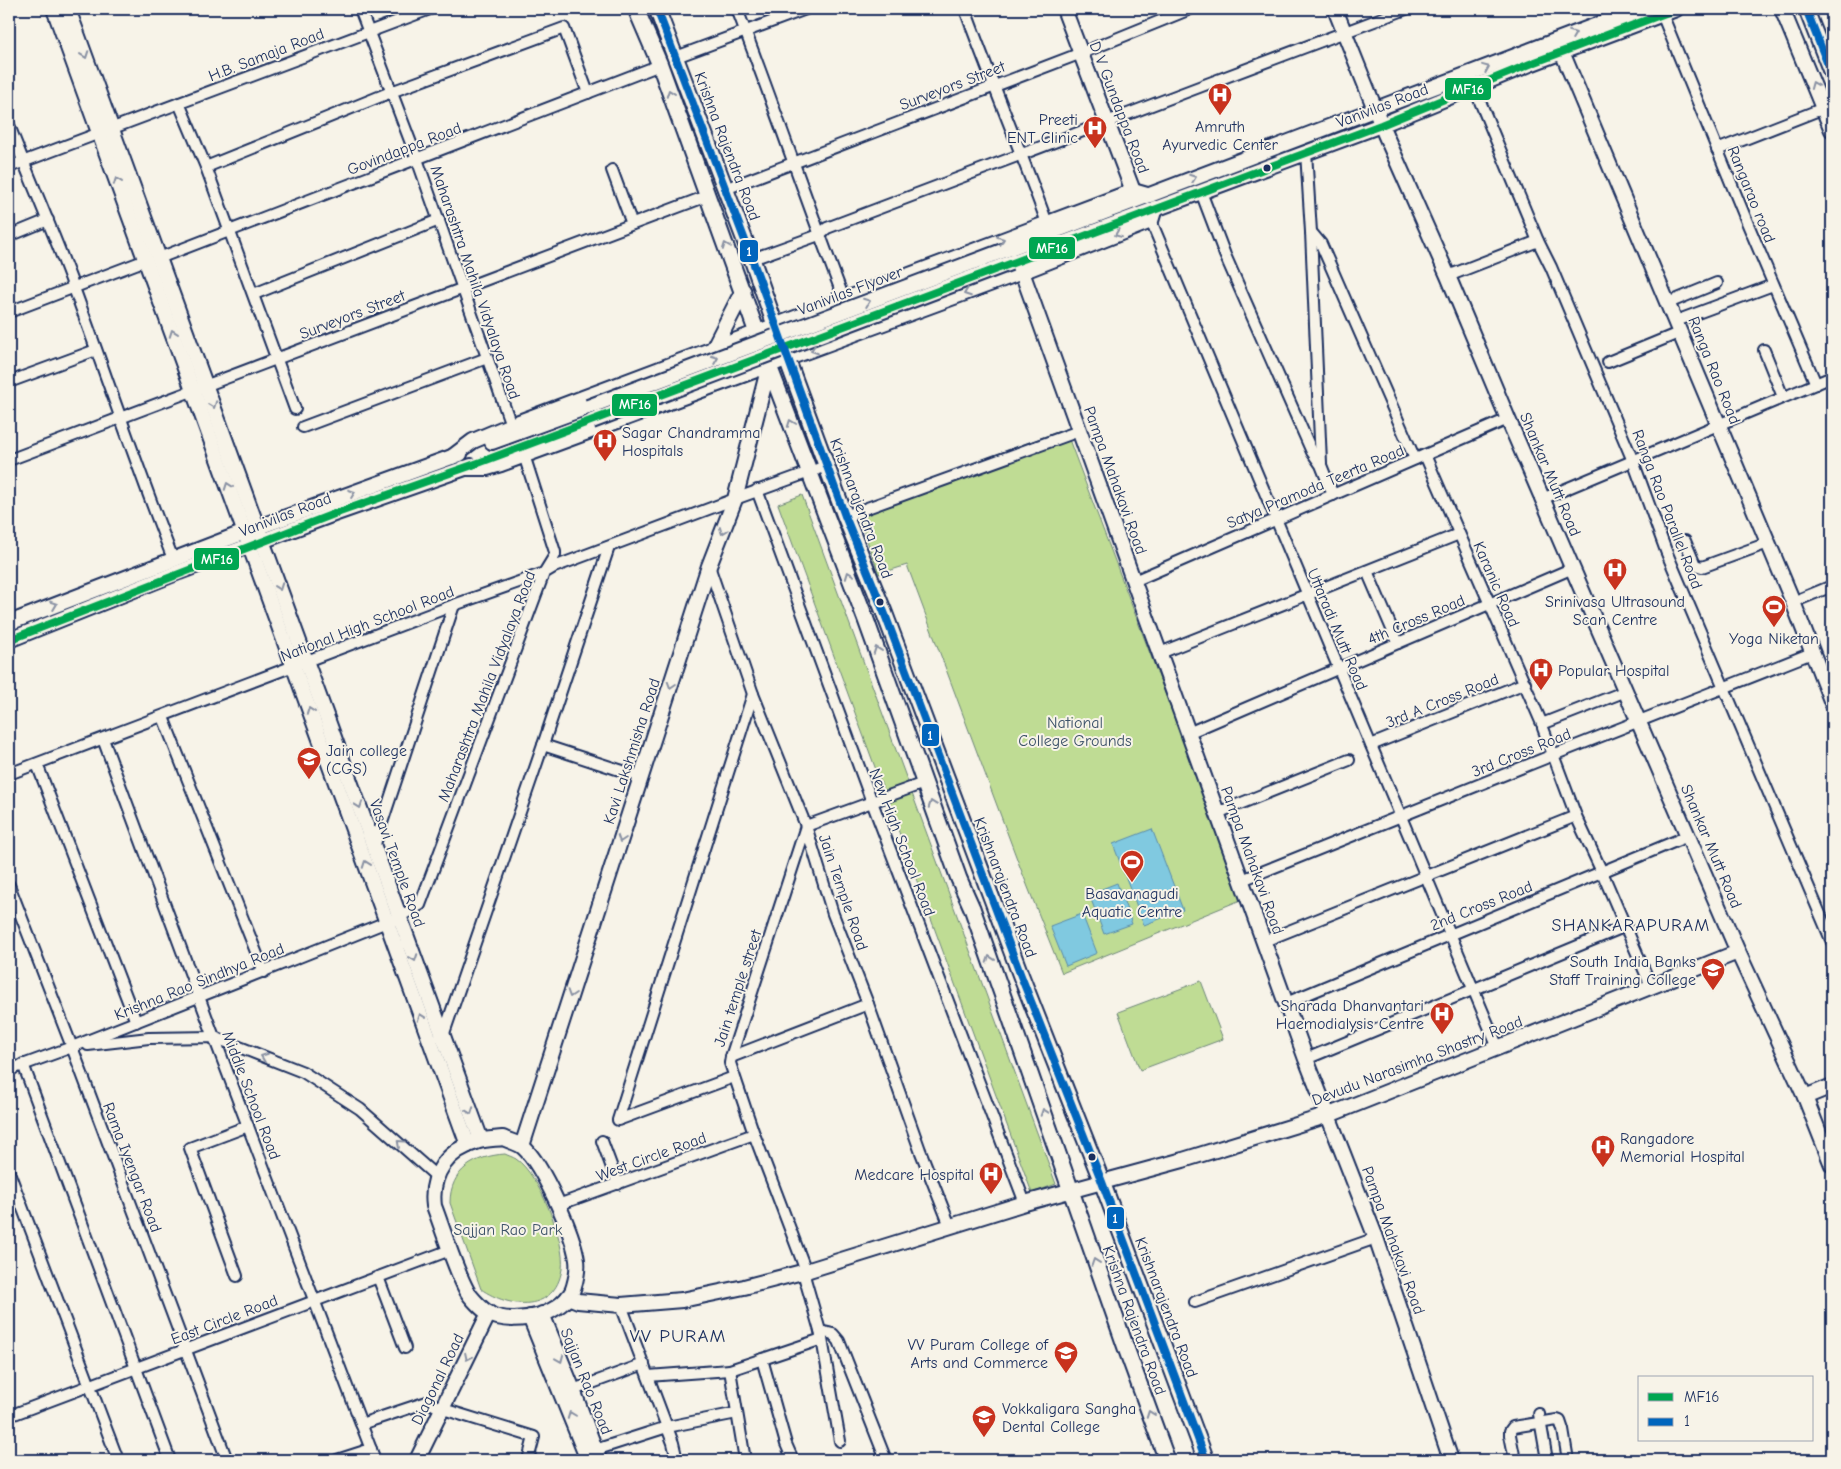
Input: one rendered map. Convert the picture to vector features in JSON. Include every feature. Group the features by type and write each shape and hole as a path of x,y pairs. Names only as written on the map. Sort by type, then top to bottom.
{"main road":[{"path":"54,9 106,131"},
{"path":"68,9 106,131"},
{"name":"Krishna Rajendra Road","path":"636,9 660,65 769,366 864,615 959,879 972,908 1167,1460"},
{"name":"Krishna Rajendra Road","path":"657,9 752,259 775,325"},
{"name":"D V Gundappa Road","path":"1064,9 1133,190"},
{"name":"Shankar Mutt Road","path":"1335,9 1381,125 1448,276 1542,499 1738,952 1805,1097 1832,1165"},
{"name":"Vanivilas Road","path":"1147,195 1639,9"},
{"name":"Vanivilas Road","path":"1153,215 1201,192 1381,125 1562,52 1676,9"},
{"path":"1806,9 1832,75"},
{"path":"1783,10 1832,130"},
{"name":"Ranga Rao Road","path":"1562,52 1679,327 1718,425 1793,602 1832,703"},
{"name":"Vasavi Temple Road","path":"106,131 474,1142"},
{"path":"452,457 473,441 510,425 757,331 1133,190 1147,195"},
{"name":"Vanivilas Flyover","path":"464,468 592,421 1007,257 1147,195"},
{"path":"464,468 487,468 769,366 1022,272 1153,215"},
{"name":"Vanivilas Flyover","path":"452,457 1007,257 1153,215"},
{"name":"Pampa Mahakavi Road","path":"1022,272 1306,1059 1376,1238 1451,1460"},
{"path":"714,348 743,291"},
{"name":"Krishnarajendra Road","path":"775,325 826,466 884,612 1021,976 1102,1182 1206,1460"},
{"name":"Kavi Lakshmisha Road","path":"522,1146 709,566 735,498 769,366"},
{"name":"Vanivilas Road","path":"9,623 251,530 452,457"},
{"name":"Vanivilas Road","path":"9,640 179,572 464,468"},
{"name":"Vasavi Temple Road","path":"341,777 374,847 393,920"},
{"name":"Devudu Narasimha Shastry Road","path":"568,1297 578,1301 621,1305 682,1300 806,1272 1025,1203 1183,1160 1329,1115 1738,952"},
{"path":"1805,1097 1832,1086"},
{"path":"502,1138 522,1146 536,1161 558,1205 577,1261 574,1288 568,1297 556,1308 536,1316 503,1318 489,1313 468,1293 434,1206 433,1192 436,1176 451,1155 474,1142 502,1138"},
{"name":"Diagonal Road","path":"420,1459 489,1313"},
{"path":"536,1316 594,1457"},
{"name":"Sajjan Rao Road","path":"536,1316 573,1390 594,1457"}],"street":[{"name":"Maharashtra Mahila Vidyalaya Road","path":"360,9 439,220 510,425"},
{"name":"H.B. Samaja Road","path":"9,167 430,9"},
{"path":"737,9 844,299"},
{"path":"676,57 806,9"},
{"path":"965,9 1046,223"},
{"name":"Surveyors Street","path":"725,189 993,85 1081,53 1190,9"},
{"path":"752,259 820,235 828,228 1021,153 1107,123 1406,9"},
{"name":"Rangarao road","path":"1662,14 1773,285 1816,384"},
{"path":"206,167 391,92 564,28 588,93"},
{"name":"Govindappa Road","path":"9,312 230,232 660,65"},
{"name":"Ranga Rao Parallel Road","path":"1474,87 1538,241 1634,460 1666,551 1832,942"},
{"path":"179,103 206,167 295,409"},
{"path":"1718,150 1824,108"},
{"path":"9,125 74,288 173,560"},
{"path":"1306,152 1321,465"},
{"path":"612,170 632,224"},
{"path":"1201,192 1225,255 1312,452 1321,465 1333,495"},
{"name":"Surveyors Street","path":"9,460 707,196"},
{"name":"Uttaradi Mutt Road","path":"1153,215 1276,520 1498,1048"},
{"path":"9,236 48,220"},
{"path":"254,294 439,220"},
{"name":"Karanic Road","path":"1311,232 1321,244 1420,457 1459,534 1525,683 1576,816 1651,986"},
{"path":"1448,276 1538,241"},
{"path":"1668,303 1717,284"},
{"path":"1608,362 1679,327 1773,285"},
{"path":"9,382 96,350"},
{"path":"1764,350 1784,397"},
{"path":"303,427 487,358"},
{"path":"1542,499 1832,377"},
{"name":"Satya Pramoda Teerta Road","path":"1134,581 1508,419"},
{"path":"845,516 1079,431"},
{"name":"Maharashtra Mahila Vidyalaya Road","path":"393,920 419,906 422,902 544,573 555,552 524,455"},
{"path":"735,498 826,466"},
{"name":"New High School Road","path":"757,490 872,802 1025,1203"},
{"name":"National High School Road","path":"9,774 454,605 544,573 554,567 735,498"},
{"path":"1160,653 1459,534"},
{"path":"1685,541 1695,565 1702,567 1768,543"},
{"path":"436,1038 543,745 609,546"},
{"name":"Jain Temple Road","path":"709,566 753,694 806,826 833,914 950,1226"},
{"name":"4th Cross Road","path":"1188,733 1572,568"},
{"path":"1367,571 1398,643"},
{"path":"1793,602 1832,586"},
{"path":"374,847 454,605"},
{"name":"3rd Cross Road","path":"1242,880 1812,653"},
{"name":"3rd A Cross Road","path":"1371,745 1525,683"},
{"path":"1542,726 1626,691"},
{"path":"734,1077 618,1120 753,694"},
{"path":"163,717 264,972"},
{"name":"Middle School Road","path":"103,739 375,1460"},
{"path":"543,745 641,777"},
{"path":"1218,813 1349,760"},
{"path":"37,764 136,1022"},
{"path":"806,826 924,783"},
{"path":"1264,941 1576,816"},
{"name":"Jain temple street","path":"806,826 730,1062 754,1134 806,1272 805,1279 821,1335 840,1441"},
{"name":"2nd Cross Road","path":"1286,1002 1688,836"},
{"name":"Rama Iyengar Road","path":"9,884 227,1460"},
{"name":"Krishna Rao Sindhya Road","path":"9,1070 393,920"},
{"path":"1306,1059 1626,926"},
{"path":"731,1056 868,1004"},
{"path":"72,1047 149,1038 214,1037 303,1072 360,1108 436,1176"},
{"path":"23,1064 170,1460"},
{"path":"237,1276 190,1148 248,1126"},
{"name":"West Circle Road","path":"558,1205 754,1134"},
{"path":"602,1141 618,1184"},
{"path":"9,1172 118,1460"},
{"path":"1195,1302 1376,1238"},
{"name":"East Circle Road","path":"9,1416 450,1250"},
{"path":"378,1277 405,1348"},
{"path":"621,1305 667,1427 677,1460"},
{"path":"648,1376 730,1370 821,1335 833,1334 839,1341 886,1460"},
{"path":"762,1359 786,1444 793,1460"},
{"path":"573,1390 644,1364"},
{"path":"730,1370 744,1460"},
{"path":"362,1424 427,1402 443,1409 534,1436 528,1460"},
{"path":"594,1457 667,1427 737,1413"},
{"path":"1515,1460 1510,1431 1514,1427 1540,1418 1560,1421 1568,1460"},
{"path":"1540,1418 1547,1460"},
{"path":"337,1460 371,1449"}],"green space":[{"name":"National College Grounds","path":"1065,429 1243,899 1062,973 1020,867 907,565 879,574 855,507"},
{"path":"802,495 1056,1184 1032,1193 778,504"},
{"path":"1201,981 1223,1039 1140,1070 1118,1012"},
{"name":"Sajjan Rao Park","path":"505,1154 516,1159 525,1167 542,1193 560,1243 562,1269 558,1283 550,1294 541,1300 530,1303 505,1300 481,1289 450,1203 454,1182 466,1167 484,1158"}],"water":[{"path":"1152,829 1183,910 1144,925 1113,844"},
{"path":"1117,883 1132,924 1104,934 1089,894"},
{"path":"1082,914 1097,953 1066,966 1050,926"}],"transit line":[{"name":"1","path":"657,9 752,259 845,516 884,612 1021,976 1102,1182 1206,1460"},
{"name":"MF16","path":"9,640 334,514 481,462 1381,125 1530,64 1676,9"},
{"name":"1","path":"1806,9 1832,75"}],"place":[{"name":"Amruth Ayurvedic Center","path":"1220,116"},
{"name":"Preeti ENT Clinic","path":"1095,149"},
{"name":"Sagar Chandramma Hospitals","path":"605,462"},
{"name":"Srinivasa Ultrasound Scan Centre","path":"1615,591"},
{"name":"Yoga Niketan","path":"1774,628"},
{"name":"Popular Hospital","path":"1541,691"},
{"name":"Jain college (CGS)","path":"309,780"},
{"name":"Basavanagudi Aquatic Centre","path":"1132,883"},
{"name":"South India Banks Staff Training College","path":"1713,991"},
{"name":"Sharada Dhanvantari Haemodialysis Centre","path":"1442,1035"},
{"name":"Rangadore Memorial Hospital","path":"1603,1168"},
{"name":"Medcare Hospital","path":"991,1195"},
{"name":"VV Puram College of Arts and Commerce","path":"1066,1374"},
{"name":"Vokkaligara Sangha Dental College","path":"984,1438"}],"district":[{"name":"SHANKARAPURAM","path":"1631,925"},
{"name":"VV PURAM","path":"678,1335"}]}
